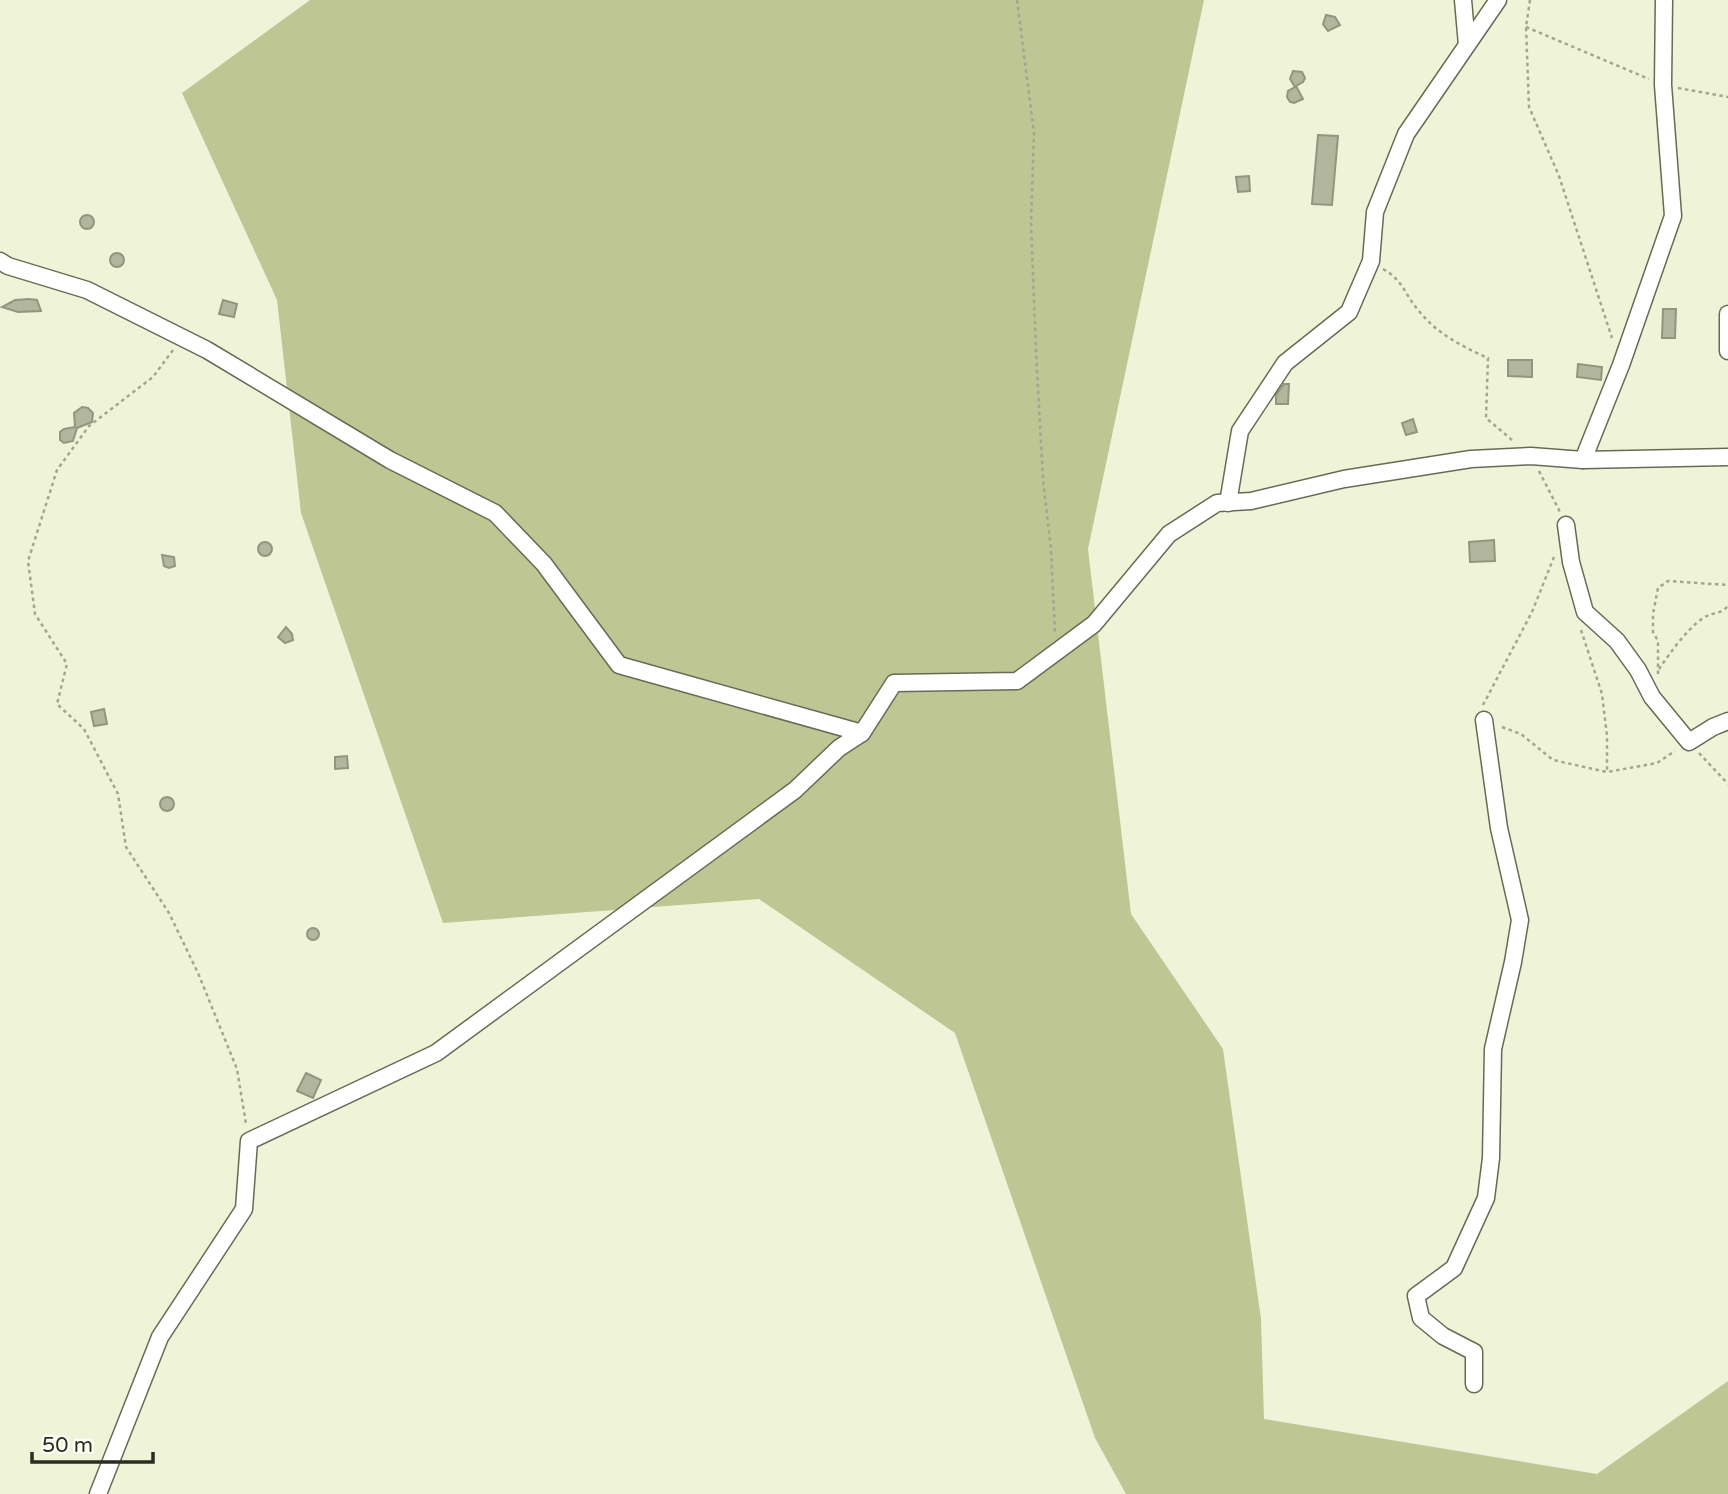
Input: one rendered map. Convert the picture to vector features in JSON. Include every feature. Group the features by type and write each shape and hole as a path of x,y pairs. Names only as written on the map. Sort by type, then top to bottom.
{"street":[{"path":"1463,0 1467,45"},
{"path":"1228,503 1240,431 1285,363 1349,312 1371,261 1375,212 1406,134 1498,0"},
{"path":"1583,460 1621,365 1673,216 1663,85 1664,0"},
{"path":"0,261 8,266 87,290 207,350 390,460 495,513 544,564 620,665 862,733"},
{"path":"1728,314 1728,351"},
{"path":"98,1494 160,1337 244,1209 249,1141 436,1054 795,790 839,748 862,733 894,682 1017,681 1094,624 1169,534 1217,503 1251,501 1395,470 1471,459 1531,456 1583,460 1728,457"},
{"path":"1566,525 1580,599 1585,612 1617,641 1638,670 1652,697 1689,742 1728,721"},
{"path":"1474,1384 1474,1352 1443,1336 1421,1318 1416,1296 1454,1268 1486,1198 1491,1158 1493,1049 1521,920 1499,828 1484,720"}],"path":[{"path":"1017,0 1034,133 1031,223 1036,351 1056,653"},
{"path":"1530,0 1526,27 1529,107 1559,176 1613,340"},
{"path":"1526,27 1663,85 1728,97"},
{"path":"1371,261 1397,276 1419,312 1458,346 1488,358 1486,418 1531,456 1566,525"},
{"path":"182,338 153,377 89,426 57,470 28,561 35,614 66,664 57,704 84,729 118,793 126,847 169,913 198,973 237,1069 249,1141"},
{"path":"1556,550 1532,612 1482,708 1484,720 1521,734 1553,760 1607,772 1657,763 1689,742 1727,783"},
{"path":"1728,585 1668,580 1658,587 1653,632 1658,641 1659,669 1678,642 1704,617 1722,613 1728,606"},
{"path":"1580,599 1581,630 1602,694 1607,772"}],"green space":[{"path":"310,0 1204,0 1088,549 1131,914 1223,1049 1261,1319 1264,1419 1597,1474 1728,1381 1728,1494 1126,1494 1095,1438 955,1033 759,899 443,923 301,513 277,300 182,93"}],"building":[{"path":"1326,15 1335,17 1340,25 1328,31 1323,24"},
{"path":"1293,71 1302,72 1305,78 1296,86 1303,99 1294,103 1287,97 1288,91 1295,87 1290,79"},
{"path":"1318,135 1338,136 1332,205 1312,204"},
{"path":"1249,176 1250,191 1238,192 1236,177"},
{"path":"87,215 92,217 92,227 87,229 82,227 80,222 82,217"},
{"path":"114,253 120,253 124,260 120,267 114,267 110,263 110,257"},
{"path":"15,300 37,300 41,311 18,312 2,307"},
{"path":"223,300 237,304 234,317 219,314"},
{"path":"1663,309 1676,309 1675,338 1662,338"},
{"path":"1508,360 1532,360 1532,377 1508,376"},
{"path":"1578,364 1602,367 1601,380 1577,377"},
{"path":"1284,384 1289,384 1288,404 1276,404 1276,395"},
{"path":"82,407 93,413 92,422 77,428 73,441 64,443 60,440 60,432 75,427 74,413"},
{"path":"1413,419 1417,432 1406,435 1402,423"},
{"path":"1494,540 1495,561 1470,562 1469,542"},
{"path":"262,542 268,542 272,549 268,556 262,556 258,552 258,546"},
{"path":"162,555 174,557 175,566 164,566"},
{"path":"286,627 293,640 285,643 278,637"},
{"path":"104,709 107,724 94,726 91,712"},
{"path":"347,756 348,768 335,769 335,757"},
{"path":"164,797 170,797 174,804 170,811 164,811 160,807 160,801"},
{"path":"308,929 318,929 318,939 308,939"},
{"path":"306,1073 321,1080 313,1098 297,1091"}]}
